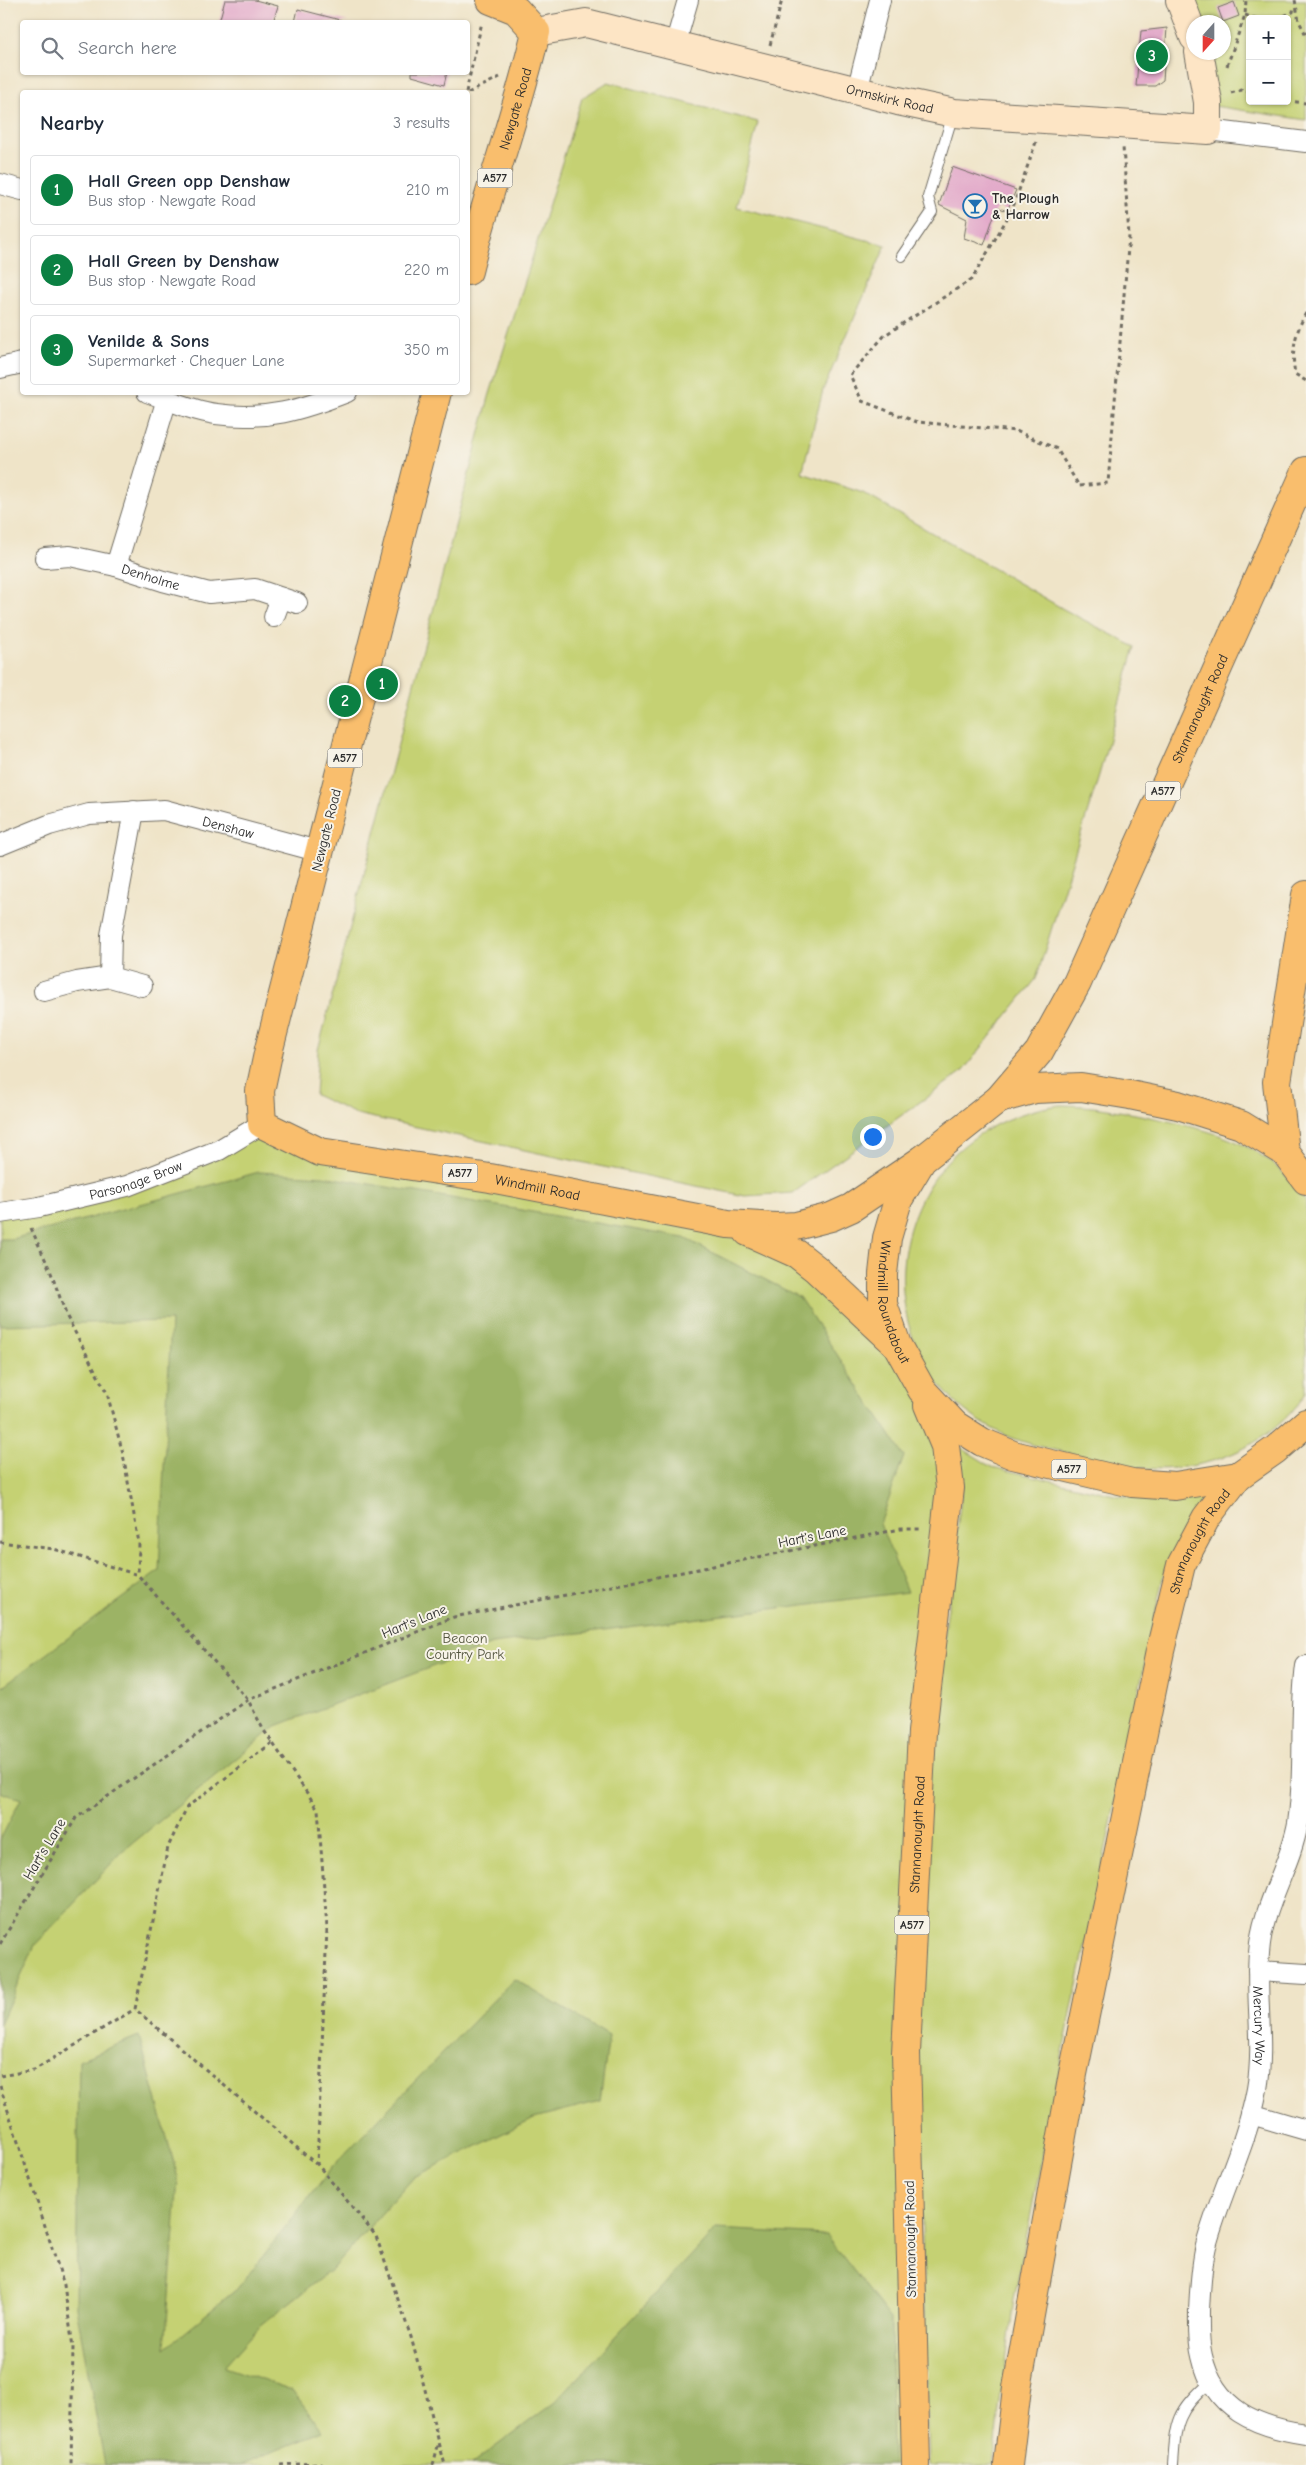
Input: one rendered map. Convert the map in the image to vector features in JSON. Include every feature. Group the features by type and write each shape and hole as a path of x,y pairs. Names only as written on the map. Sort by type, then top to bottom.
{"main road":[{"path":"487,9 516,10 536,32"},
{"name":"Newgate Road","path":"470,263 478,231 519,103 536,32"},
{"name":"Newgate Road","path":"262,1124 260,1090 436,395"},
{"name":"Stannanought Road","path":"999,1098 1039,1052 1077,983 1306,471"},
{"path":"1285,1152 1277,1082 1306,894"},
{"name":"Windmill Roundabout","path":"1306,1180 1285,1152 1241,1125 1178,1105 1130,1095 1081,1087 1036,1089 999,1098 922,1160 898,1200 887,1238 882,1274 883,1304 897,1345 922,1390 954,1425 982,1442 1014,1455 1132,1483 1175,1486 1238,1476 1275,1450 1306,1423"},
{"name":"Windmill Road","path":"262,1124 320,1152 490,1178 728,1224 776,1227 813,1223 850,1208 922,1160"},
{"name":"Windmill Road","path":"728,1224 774,1242 796,1254 816,1269 897,1345"},
{"name":"Stannanought Road","path":"916,2465 906,2053 922,1732 950,1488 945,1446 922,1390"},
{"name":"Stannanought Road","path":"1008,2465 1017,2388 1073,2074 1160,1651 1181,1565 1206,1518 1238,1476"}],"street":[{"path":"675,45 688,0"},
{"path":"857,91 880,0"},
{"path":"1180,0 1186,15"},
{"name":"Ormskirk Road","path":"536,32 586,23 857,91 954,113 1208,130 1306,142"},
{"path":"1200,60 1208,102 1208,130"},
{"path":"0,184 20,189"},
{"path":"0,368 20,363"},
{"path":"156,395 215,414 259,417 303,410 340,395"},
{"name":"Denholme","path":"167,399 116,566 209,593 255,589 289,600 274,617"},
{"path":"45,558 70,556 116,566"},
{"name":"Denshaw","path":"0,845 49,825 89,814 164,810 321,852"},
{"path":"110,977 111,936 134,811"},
{"path":"44,991 77,982 110,977 142,986"},
{"name":"Parsonage Brow","path":"0,1213 127,1186 219,1150 262,1124"},
{"name":"Mercury Way","path":"1306,1666 1304,1779 1297,1824 1287,1860 1264,1918 1258,1953 1261,2050 1251,2114 1210,2232 1202,2268 1199,2338 1201,2354 1211,2381 1220,2396 1246,2417 1278,2430 1306,2434"},
{"path":"1258,1972 1306,1974"},
{"path":"1251,2114 1306,2130"}],"lane":[{"path":"902,256 932,212 928,197 954,113"},
{"path":"1173,2465 1175,2431 1181,2412 1188,2402 1211,2381"}],"path":[{"path":"764,68 782,0"},
{"path":"1226,71 1246,15 1246,0"},
{"path":"1286,15 1293,12 1295,0"},
{"path":"1295,6 1306,35"},
{"path":"467,90 487,9"},
{"path":"1291,102 1306,104"},
{"path":"1045,119 1012,210 972,279 885,335 850,375 862,401 917,422 1016,431 1057,449 1079,486 1108,483 1129,236 1122,124"},
{"path":"1306,313 1297,329 1293,349 1295,374 1306,381"},
{"path":"23,1209 50,1270 67,1316 107,1392 123,1454 140,1543 138,1575"},
{"name":"Hart's Lane","path":"0,1944 76,1818 248,1700 454,1617 901,1530 946,1529"},
{"path":"0,1542 54,1549 138,1575 248,1700 272,1742 318,1809 327,1928 317,2164"},
{"path":"0,2076 34,2070 135,2009 168,1847 187,1807 272,1742"},
{"path":"135,2009 317,2164 376,2236 411,2337 445,2465"},
{"path":"0,2086 64,2285 73,2347 71,2465"},
{"path":"433,2465 439,2441"},
{"path":"280,2465 320,2462 324,2465"}],"green space":[{"path":"1184,0 1306,0 1306,120 1214,106 1203,60 1231,60 1231,15 1191,15"},
{"path":"608,82 758,122 737,207 886,245 823,390 802,473 863,493 1065,610 1135,647 1099,775 1036,979 962,1072 793,1193 745,1196 356,1114 315,1095 318,1050 489,397 582,98"},
{"path":"1060,1105 1094,1107 1128,1113 1218,1134 1257,1153 1275,1166 1292,1182 1306,1202 1306,1393 1291,1412 1255,1442 1234,1453 1212,1461 1165,1469 1127,1466 1033,1445 997,1431 959,1405 936,1381 920,1354 909,1324 903,1293 903,1261 910,1229 922,1198 933,1179 947,1162 979,1134 1018,1115"},
{"name":"Beacon Country Park","path":"262,1124 293,1141 774,1242 897,1345 945,1446 922,1732 916,2465 0,2465 0,1213 127,1186"},
{"path":"259,1172 323,1176 684,1238 799,1297 904,1456 880,1524 907,1592 492,1644 276,1726 123,1851 35,1945 0,2024 0,1840 21,1799 0,1792 0,1688 159,1571 171,1321 0,1325 0,1239 12,1239"},
{"path":"960,1447 992,1467 1119,1496 1202,1499 1164,1572 1061,2061 1014,2299 993,2465 928,2465 917,2031 929,1765 963,1481"},
{"path":"514,1979 609,2036 600,2101 534,2118 414,2177 332,2269 261,2325 224,2367 292,2390 323,2431 241,2465 105,2465 76,2307 79,2060 139,2036 178,2178 165,2348 237,2289 334,2165"},
{"path":"716,2229 826,2235 891,2319 892,2465 471,2465 555,2402"}],"building":[{"path":"225,0 255,0 278,6 274,20 220,20"},
{"path":"1234,2 1239,16 1231,19 1231,15 1220,15 1218,8"},
{"path":"298,9 340,20 295,20"},
{"path":"1167,28 1163,80 1155,86 1136,86 1141,31"},
{"path":"412,75 446,75 444,85"},
{"name":"The Plough & Harrow","path":"952,167 1016,190 1007,211 997,207 984,245 964,238 967,219 939,205"}],"place":[{"name":"Venilde & Sons","path":"1152,56"},
{"name":"The Plough & Harrow","path":"975,206"},
{"name":"Hall Green opp Denshaw","path":"382,684"},
{"name":"Hall Green by Denshaw","path":"345,701"}]}
